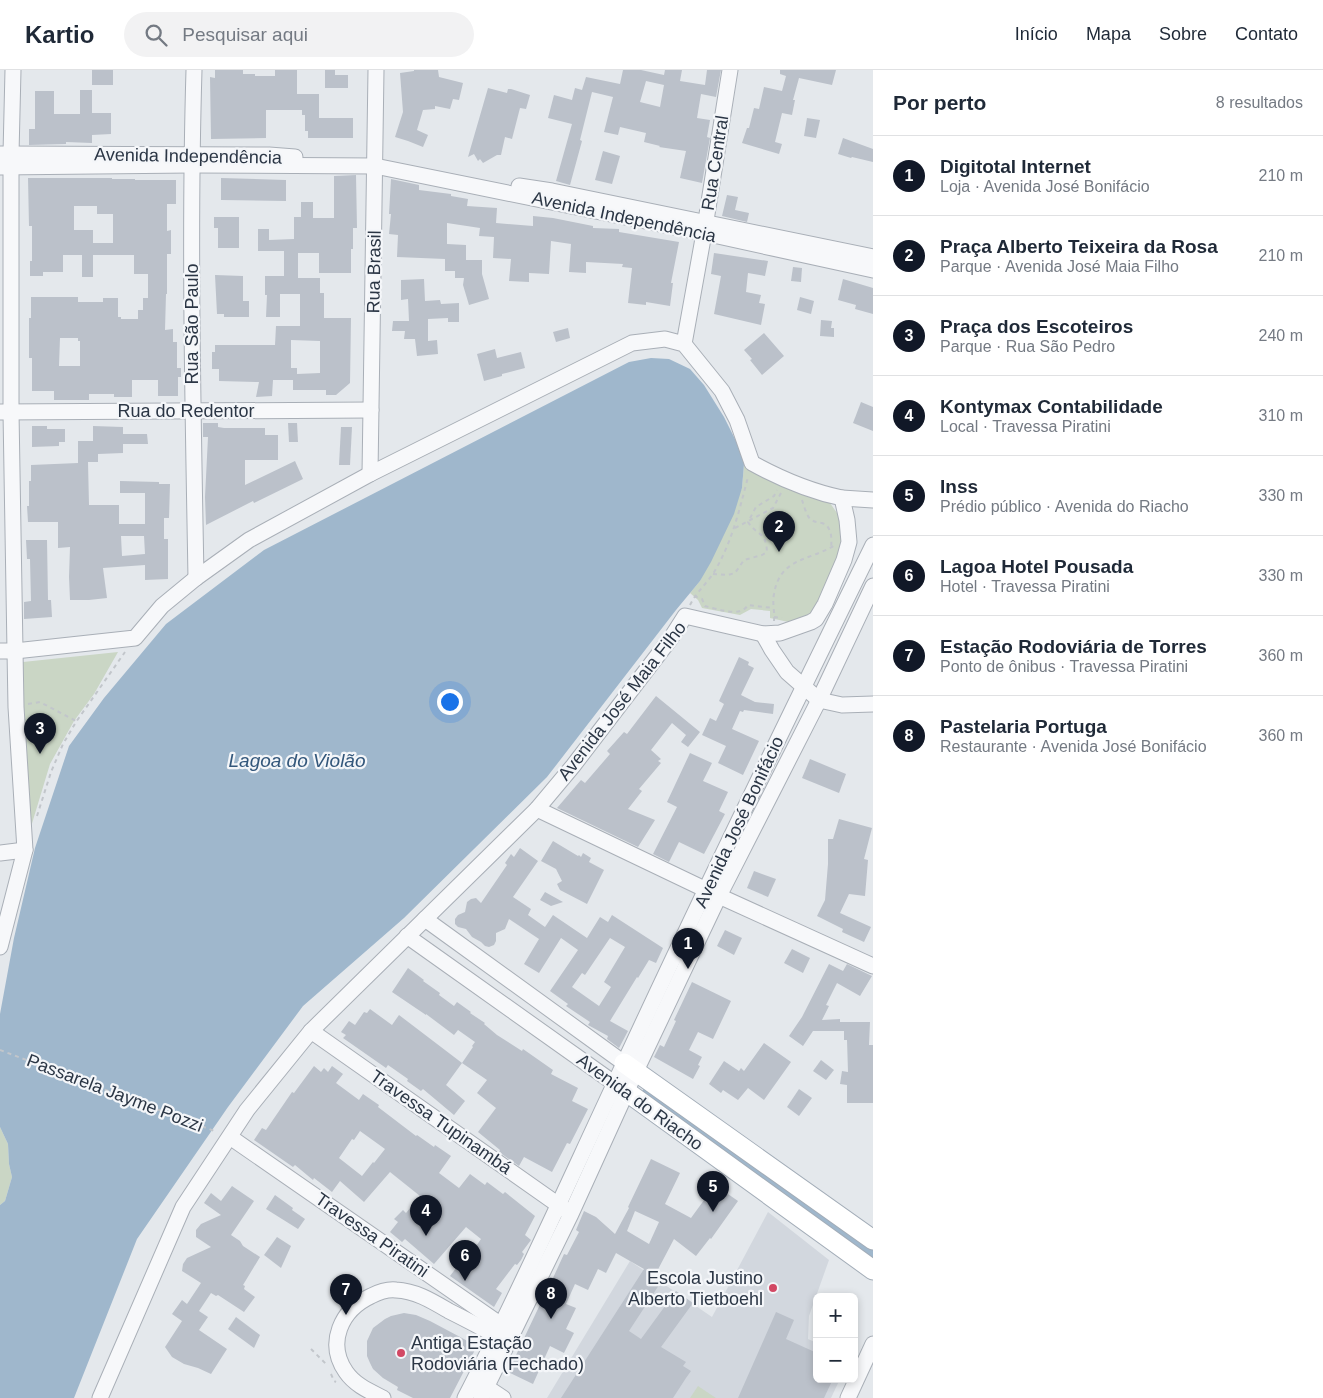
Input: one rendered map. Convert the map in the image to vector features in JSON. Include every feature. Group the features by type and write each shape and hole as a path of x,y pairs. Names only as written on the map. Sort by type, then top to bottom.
{"main road":[{"name":"Avenida do Riacho","path":"630,1067 873,1240"},
{"name":"Avenida do Riacho","path":"621,1088 873,1270"}],"street":[{"path":"0,947 25,850 16,707 7,651 6,161 13,70"},
{"name":"Rua São Paulo","path":"194,70 191,160 196,578"},
{"name":"Rua Brasil","path":"370,474 376,70"},
{"name":"Rua Central","path":"684,344 705,228 730,70"},
{"name":"Avenida Independência","path":"6,161 269,160 376,166 551,196 830,254 873,257"},
{"name":"Avenida Independência","path":"830,254 873,270"},
{"path":"7,651 135,638 162,606 196,578 250,540 370,474 632,343 665,338 684,344 722,391 737,420 752,463 796,485 815,492 842,498 873,500"},
{"name":"Rua do Redentor","path":"6,412 371,410"},
{"name":"Avenida José Maia Filho","path":"100,1398 183,1207 248,1110 311,1030 537,809 579,758 686,616 763,634 780,634 816,619 825,604 844,560 849,542 842,498"},
{"name":"Avenida José Bonifácio","path":"465,1398 481,1388 713,892 803,687 873,544"},
{"name":"Avenida José Bonifácio","path":"713,892 819,700 873,586"},
{"path":"763,634 787,672 819,700 842,705 873,704"},
{"path":"537,809 873,966"},
{"path":"0,853 25,850"},
{"name":"Avenida do Riacho","path":"425,919 630,1067"},
{"name":"Avenida do Riacho","path":"407,936 621,1088"},
{"name":"Travessa Tupinambá","path":"311,1030 565,1210"},
{"name":"Travessa Piratini","path":"230,1137 505,1334"},
{"path":"383,1398 359,1386 343,1366 337,1349 337,1337 346,1315 364,1299 386,1290 419,1294 505,1334"},
{"path":"848,1398 873,1344"},
{"path":"481,1388 503,1398"}],"path":[{"path":"686,616 694,596 713,574 734,528 752,463"},
{"path":"748,522 756,507 774,496 778,488 788,492"},
{"path":"734,528 773,508 782,491"},
{"path":"806,499 801,497 809,518 812,521 825,524 831,532 831,548"},
{"path":"713,574 728,575 735,573 744,560 767,552 766,541 763,536 751,527 748,522"},
{"path":"788,619 774,617 774,592 778,579 784,570 792,564 831,548 836,544"},
{"path":"694,596 702,599 705,606 737,612 745,610 748,605 773,608"},
{"path":"37,818 51,772 64,744 76,722 135,638"},
{"path":"16,707 40,702 76,722"},
{"name":"Passarela Jayme Pozzi","path":"0,1050 230,1137"}],"shaded area":[{"path":"768,1212 829,1260 817,1293 813,1293 808,1339 813,1341 813,1383 838,1383 831,1398 547,1398 630,1261 712,1317"}],"green space":[{"path":"744,464 757,469 770,481 800,494 830,503 841,520 845,542 811,617 793,623 770,618 770,611 751,609 740,615 702,608 698,600 690,593 700,581 742,488"},
{"path":"118,652 94,694 74,721 50,764 27,840 23,662"},
{"path":"0,1127 8,1144 12,1177 5,1201 0,1205"},
{"path":"698,1386 716,1398 690,1398"}],"water":[{"name":"Lagoa do Violão","path":"651,358 669,359 690,369 704,385 724,417 739,447 744,464 742,488 734,514 700,581 547,777 404,918 303,1006 228,1107 137,1239 74,1398 0,1398 0,1205 5,1201 12,1177 8,1144 0,1127 0,1014 14,938 35,848 69,746 104,698 166,624 264,550 629,362"}],"building":[{"path":"92,70 113,70 113,85 92,85"},
{"path":"215,70 243,70 243,74 275,76 275,70 297,70 297,94 319,94 319,118 353,118 353,138 308,138 308,131 305,131 305,115 302,115 302,110 266,110 266,138 211,139 210,77 215,78"},
{"path":"325,70 335,70 335,75 348,75 348,88 325,88"},
{"path":"414,70 438,70 439,77 463,83 459,100 453,99 450,109 435,106 435,109 423,110 417,130 428,135 423,147 395,137 403,112 400,73"},
{"path":"623,70 641,70 664,75 665,70 682,70 680,81 705,85 707,70 721,70 716,97 701,94 697,118 710,120 707,137 710,138 702,183 680,178 686,151 659,147 644,142 646,133 620,127 618,135 604,132 613,97 592,92 580,140 582,141 570,185 556,181 572,124 548,118 554,95 572,100 575,88 582,90 586,77 620,84","holes":["646,81 664,85 660,107 640,102"]},
{"path":"780,70 836,70 832,85 799,78 793,100 795,100 792,115 782,113 775,142 782,144 779,154 742,143 747,128 749,128 754,108 759,109 764,87 782,91 786,76 780,74"},
{"path":"488,88 507,93 508,89 511,89 530,95 526,109 520,108 512,139 505,137 501,155 497,155 483,163 480,159 478,161 474,154 468,157"},
{"path":"80,90 92,90 92,113 111,113 111,134 92,135 92,143 66,142 66,144 29,145 29,129 35,129 35,91 54,91 54,114 80,114"},
{"path":"807,118 820,120 816,138 804,136"},
{"path":"843,138 873,149 873,162 838,154"},
{"path":"603,151 620,156 612,184 595,180"},
{"path":"356,175 357,228 353,228 351,273 319,273 319,253 298,253 298,278 320,278 320,293 324,293 324,318 351,318 350,383 336,395 326,395 326,390 293,390 293,380 273,380 272,396 256,397 259,382 219,381 219,369 212,369 212,352 215,352 215,345 275,345 276,326 300,326 300,294 280,294 280,317 266,317 267,295 265,295 265,276 284,276 284,251 258,251 258,229 269,229 269,240 294,239 294,217 301,217 301,202 313,202 313,218 334,218 334,176","holes":["291,340 320,341 320,373 297,374 297,368 291,368"]},
{"path":"28,178 176,180 176,204 167,204 167,231 171,230 171,254 167,254 165,330 173,329 173,342 177,342 177,368 181,368 181,377 178,377 178,396 158,396 158,380 132,380 132,397 114,397 114,394 89,394 89,400 54,400 54,391 32,391 32,358 29,358 31,297 78,297 78,302 103,302 103,298 118,298 118,317 121,317 121,319 138,319 138,310 143,310 143,298 148,298 148,274 134,274 134,255 93,255 93,277 82,277 82,255 63,255 63,272 43,272 43,276 30,276 32,226 29,226","holes":["74,206 97,206 97,214 113,214 113,243 93,243 93,230 74,230","60,338 78,338 78,341 80,341 80,366 59,366"]},
{"path":"221,178 286,180 286,201 221,200"},
{"path":"391,179 419,185 419,190 451,194 451,196 468,199 467,206 497,208 496,223 533,226 533,216 553,218 593,226 593,228 619,229 619,232 679,242 671,283 673,283 670,306 646,302 646,305 628,303 632,268 622,267 623,264 586,262 586,273 569,272 571,244 551,241 549,274 529,273 529,282 509,281 511,259 493,258 494,237 479,236 480,228 447,223 447,244 466,245 466,260 482,260 482,274 489,299 469,305 463,285 464,278 455,278 455,271 445,271 445,259 397,257 398,235 389,234"},
{"path":"727,195 738,197 735,210 749,213 747,222 722,216"},
{"path":"214,217 239,217 239,248 218,248 218,228 214,228"},
{"path":"714,253 768,261 765,276 748,273 746,292 761,295 759,303 765,304 761,325 714,314 721,276 711,274"},
{"path":"793,267 802,268 801,282 791,281"},
{"path":"215,275 243,276 243,301 249,301 249,317 224,317 224,314 217,314"},
{"path":"424,279 425,301 440,300 441,304 459,303 459,322 448,322 448,318 428,319 428,341 437,340 438,354 417,356 415,339 404,339 405,331 392,331 393,321 409,321 408,299 401,300 401,280"},
{"path":"843,279 873,288 873,314 855,309 856,305 838,300"},
{"path":"800,297 814,301 811,314 797,310"},
{"path":"821,320 832,321 831,328 834,328 834,337 820,336"},
{"path":"568,328 570,338 556,342 553,332"},
{"path":"764,333 784,356 762,375 744,350"},
{"path":"495,349 497,358 521,352 525,368 484,381 477,354"},
{"path":"861,402 873,407 873,431 853,423"},
{"path":"203,423 218,423 218,427 224,428 265,428 265,435 278,435 278,460 245,460 245,485 295,461 303,479 254,503 253,501 206,525 205,497 208,437 203,437"},
{"path":"288,423 297,423 298,442 289,442"},
{"path":"32,426 47,426 47,429 65,429 65,442 59,442 59,446 32,447"},
{"path":"93,426 123,427 123,434 147,434 148,444 123,444 123,453 98,454 98,462 88,462 89,505 119,505 119,524 145,524 145,493 120,493 120,481 170,484 169,518 164,518 164,539 168,539 168,579 145,580 145,565 103,568 107,598 70,600 70,547 58,548 58,522 28,522 27,506 29,506 31,465 78,463 78,441 93,441","holes":["121,536 144,536 145,554 122,556"]},
{"path":"341,427 352,427 350,465 339,465"},
{"path":"26,540 47,540 48,600 51,600 52,617 24,619 24,602 31,601 30,559 27,559"},
{"path":"739,657 749,662 748,665 754,668 741,695 755,702 774,704 773,714 740,711 732,729 759,741 743,775 718,763 726,746 702,735 710,718 716,721 724,704 719,701"},
{"path":"656,696 700,732 688,747 681,742 686,735 672,723 651,750 661,759 658,761 661,763 639,789 642,791 628,809 655,820 638,847 557,808 581,780 585,783 610,754 607,751 624,732 627,734"},
{"path":"690,753 712,763 703,781 728,792 719,811 725,814 704,854 679,842 669,862 653,854 677,807 667,802"},
{"path":"810,759 846,774 839,793 802,778"},
{"path":"839,819 872,828 864,859 868,860 865,896 849,894 840,913 871,927 864,942 842,932 843,929 817,916 825,900 828,839 833,839"},
{"path":"553,841 578,856 581,857 583,853 591,858 589,862 604,870 587,904 560,890 557,884 562,881 556,869 541,861"},
{"path":"520,848 538,861 513,897 531,909 528,915 545,927 553,915 587,938 600,917 608,922 612,915 663,948 656,963 649,960 610,1021 628,1031 619,1048 607,1039 608,1036 588,1025 590,1022 566,1006 568,1004 550,991 578,950 561,938 539,973 524,964 539,939 509,919 505,929 496,933 494,945 489,947 472,937 466,929 455,924 455,919 458,915 465,912 467,902 476,898 481,903 507,865 505,863 511,854 514,857","holes":["610,938 625,947 604,982 611,987 599,1006 572,987 582,973 585,975"]},
{"path":"754,871 776,879 768,897 747,888"},
{"path":"545,892 563,902 551,906 540,900"},
{"path":"725,930 742,938 734,955 717,946"},
{"path":"792,949 810,958 803,973 784,963"},
{"path":"829,964 843,971 847,964 872,976 860,996 837,983 826,1005 829,1006 822,1020 840,1019 840,1022 870,1022 869,1045 873,1045 873,1103 847,1103 847,1085 840,1084 842,1071 848,1072 847,1040 844,1040 844,1031 813,1031 803,1046 789,1036 802,1017"},
{"path":"408,968 454,1006 457,1002 485,1023 497,1035 522,1051 523,1049 553,1070 551,1074 578,1088 572,1101 588,1109 570,1144 567,1143 552,1172 524,1157 519,1166 499,1152 500,1150 478,1132 496,1108 477,1093 487,1080 462,1063 475,1042 458,1030 454,1035 392,992"},
{"path":"692,982 731,1001 713,1039 698,1032 689,1050 702,1057 698,1065 700,1066 693,1079 654,1057 660,1045 664,1047"},
{"path":"370,1009 392,1025 399,1015 462,1063 446,1085 465,1101 454,1115 423,1089 421,1091 388,1065 386,1068 343,1038 346,1035 341,1032 349,1021 355,1025 364,1012 367,1013"},
{"path":"764,1043 791,1062 764,1100 748,1088 738,1100 723,1090 721,1093 709,1084 724,1061 739,1071 741,1068 744,1071"},
{"path":"821,1060 834,1070 826,1080 813,1071"},
{"path":"314,1066 321,1072 324,1068 328,1072 332,1066 343,1074 336,1083 359,1100 363,1094 416,1136 434,1147 435,1145 451,1156 439,1173 459,1188 470,1174 485,1185 487,1182 503,1194 505,1192 535,1216 525,1235 531,1240 522,1252 524,1254 521,1260 517,1265 515,1264 496,1289 502,1293 494,1307 450,1276 460,1263 463,1265 481,1239 466,1227 434,1264 405,1239 402,1242 390,1232 398,1222 394,1219 403,1210 406,1213 420,1196 390,1172 364,1202 340,1181 332,1192 314,1178 313,1180 295,1165 293,1167 254,1140 262,1128 266,1130 292,1092 294,1093","holes":["360,1131 385,1149 362,1176 339,1158"]},
{"path":"799,1089 812,1098 799,1116 787,1107"},
{"path":"651,1159 680,1173 665,1204 691,1218 715,1185 738,1201 711,1239 696,1256 674,1239 654,1277 661,1282 629,1331 641,1339 676,1291 693,1303 661,1347 686,1362 683,1366 691,1371 673,1398 561,1398 644,1269 616,1253 606,1273 598,1269 588,1290 575,1284 566,1304 576,1308 566,1329 574,1333 564,1353 550,1346 533,1384 508,1372 545,1294 543,1293 550,1277 553,1278 564,1254 567,1255 579,1232 576,1230 584,1211 596,1217 615,1234","holes":["635,1211 659,1222 649,1244 627,1231"]},
{"path":"232,1186 254,1201 231,1235 240,1241 243,1246 260,1257 243,1285 245,1286 244,1289 255,1297 244,1312 218,1295 216,1296 211,1293 199,1311 208,1317 199,1330 227,1349 211,1374 184,1364 172,1357 165,1347 182,1321 172,1314 182,1300 187,1304 201,1283 182,1271 183,1264 187,1258 211,1247 196,1237 196,1230 201,1224 221,1215 204,1203 211,1193 221,1201"},
{"path":"275,1195 305,1219 298,1229 266,1209"},
{"path":"277,1237 291,1246 281,1268 264,1255"},
{"path":"776,1312 794,1320 786,1339 813,1351 813,1383 831,1383 824,1398 738,1398"},
{"name":"Antiga Estação Rodoviária (Fechado)","path":"404,1313 416,1315 430,1321 477,1346 450,1398 413,1398 397,1390 398,1387 373,1369 367,1356 367,1341 373,1328 391,1316"},
{"path":"236,1317 260,1335 254,1348 228,1329"}],"waterway":[{"path":"648,1093 873,1254"}],"place":[{"name":"Praça Alberto Teixeira da Rosa","path":"779,552"},
{"name":"Praça dos Escoteiros","path":"40,754"},
{"name":"Digitotal Internet","path":"688,969"},
{"name":"Inss","path":"713,1212"},
{"name":"Kontymax Contabilidade","path":"426,1236"},
{"name":"Lagoa Hotel Pousada","path":"465,1281"},
{"name":"Escola Justino Alberto Tietboehl","path":"773,1288"},
{"name":"Estação Rodoviária de Torres","path":"346,1315"},
{"name":"Pastelaria Portuga","path":"551,1319"},
{"name":"Antiga Estação Rodoviária (Fechado)","path":"401,1353"}]}
